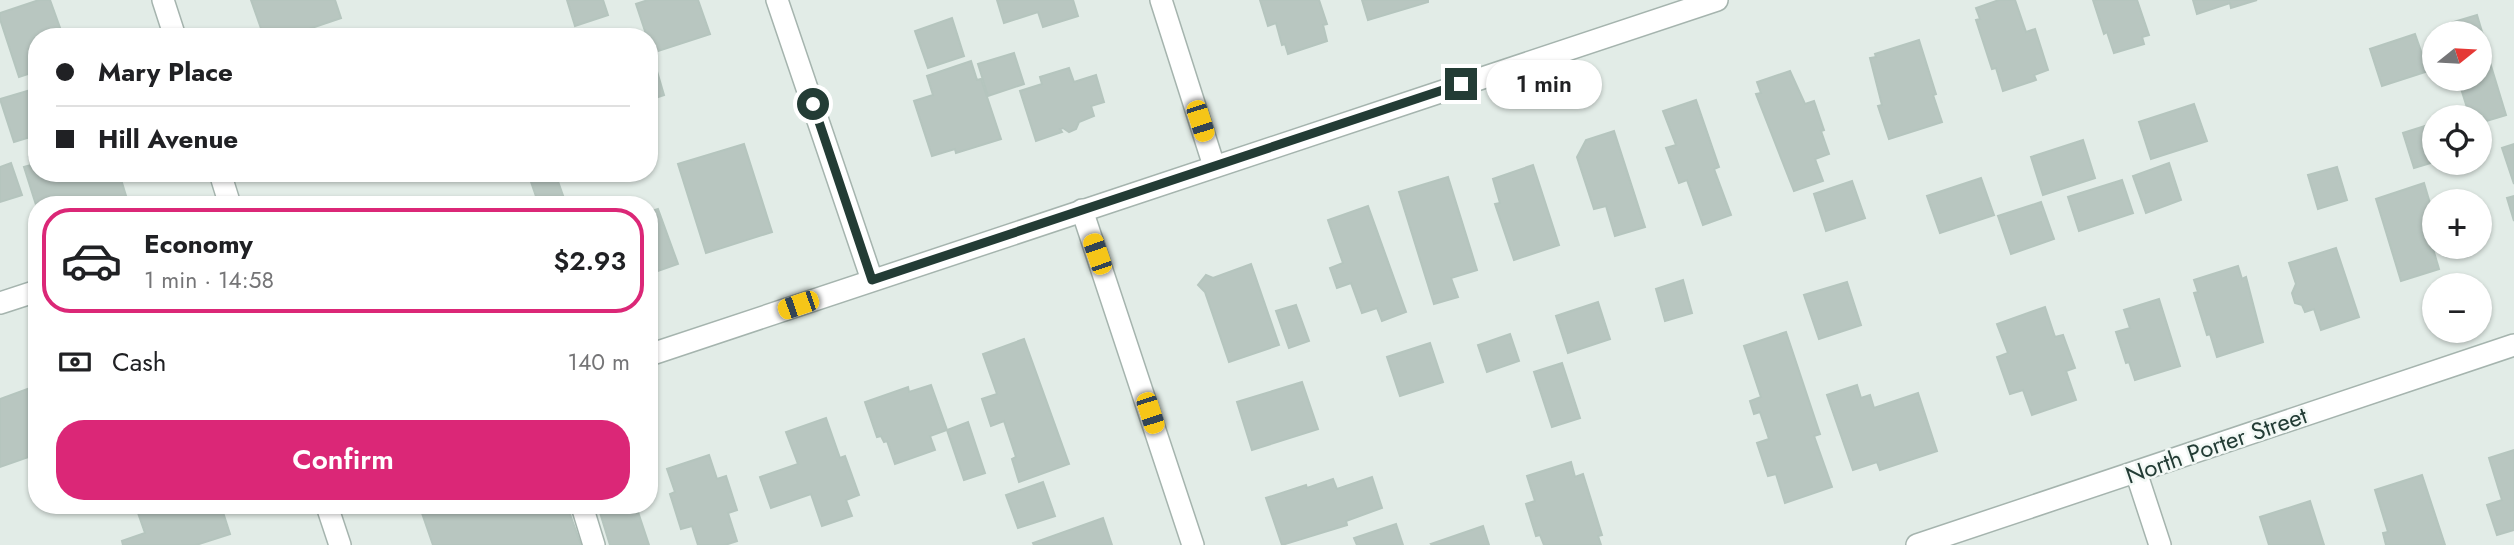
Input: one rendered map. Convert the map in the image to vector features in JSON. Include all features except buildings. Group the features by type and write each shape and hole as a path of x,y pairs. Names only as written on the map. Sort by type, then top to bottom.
{"street":[{"path":"163,0 172,28"},
{"path":"777,0 872,280"},
{"path":"1161,0 1214,166"},
{"path":"658,352 1717,0"},
{"path":"1082,210 1194,545"},
{"path":"0,303 28,294"},
{"name":"North Porter Street","path":"1917,545 2514,345"},
{"path":"2136,472 2160,545"},
{"path":"330,514 340,545"},
{"path":"584,514 594,545"}],"route":[{"path":"813,104 872,280 1461,84"}]}
